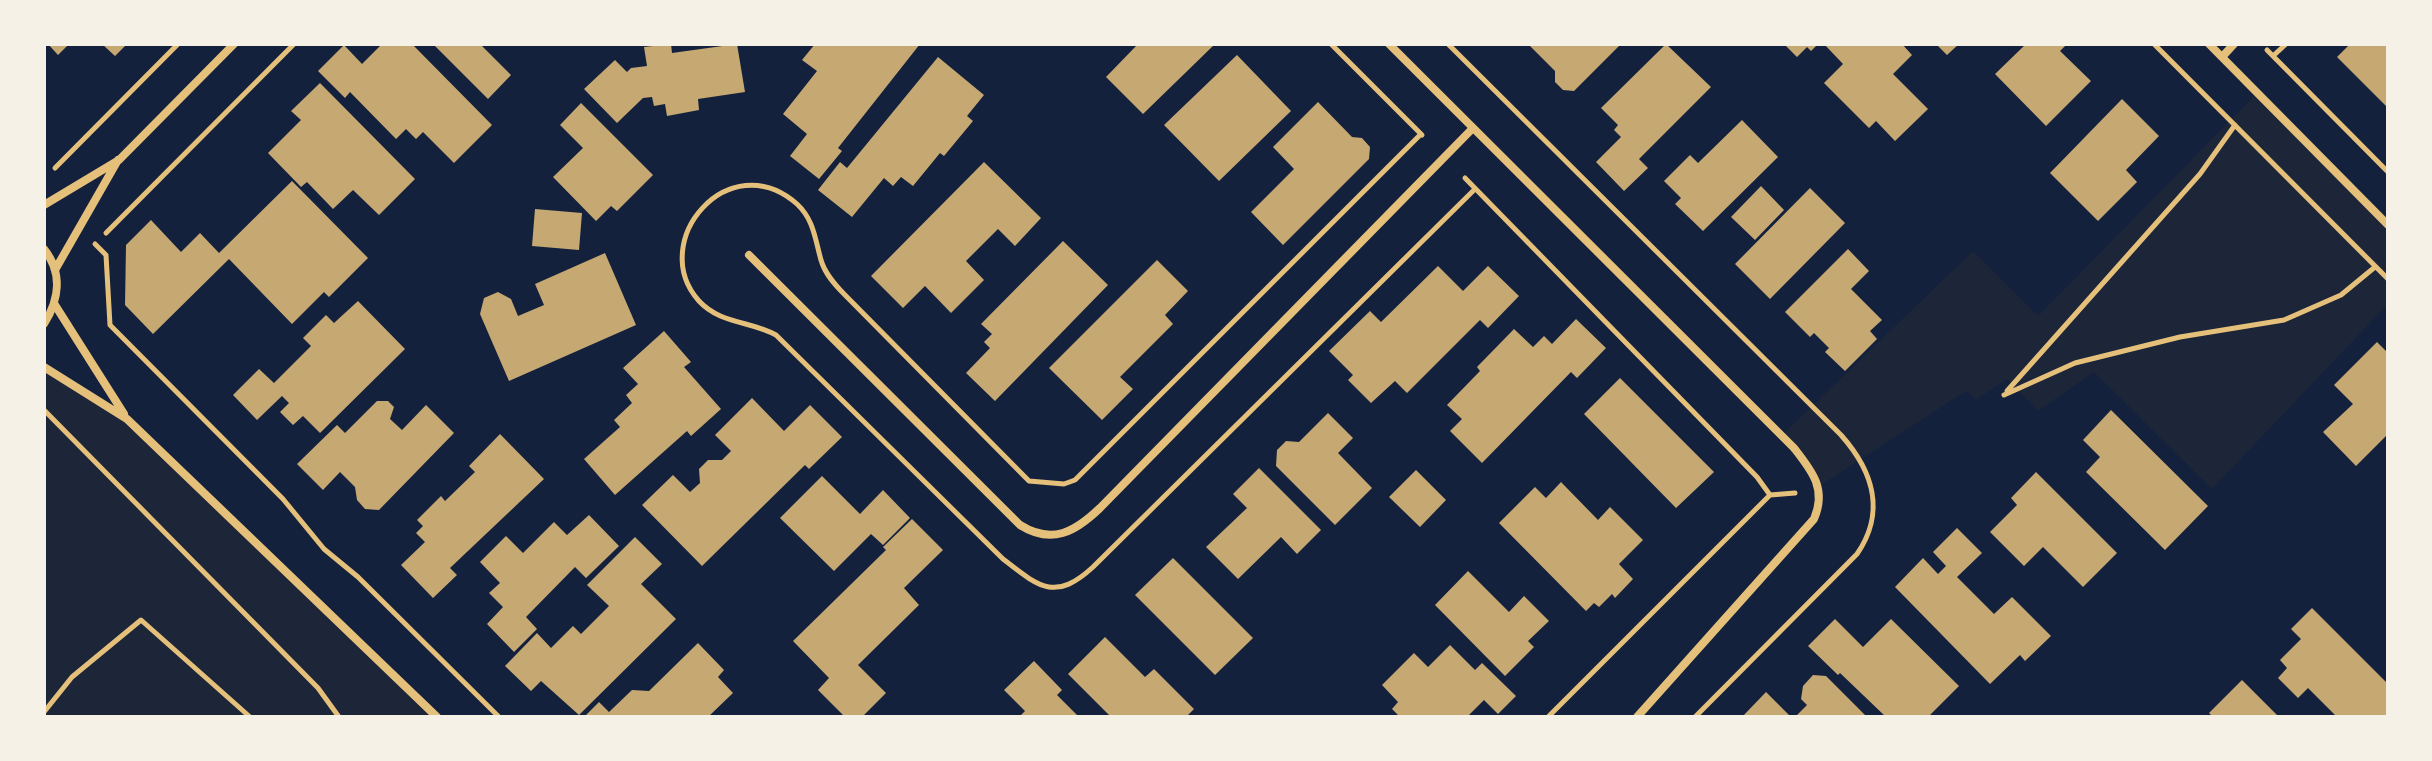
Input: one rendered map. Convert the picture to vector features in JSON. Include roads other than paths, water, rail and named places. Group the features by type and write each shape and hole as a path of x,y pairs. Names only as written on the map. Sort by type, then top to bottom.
{"street":[{"path":"44,205 119,160 234,44"},
{"path":"1389,44 1794,448 1810,470 1820,492 1814,519 1637,717"},
{"path":"2209,44 2388,225"},
{"path":"2222,57 2234,44"},
{"path":"749,255 1020,525 1040,535 1057,535 1075,527 1100,508 1473,128"},
{"path":"55,270 119,160"},
{"path":"44,249 55,270 57,288 55,305 44,324"},
{"path":"55,305 127,419"},
{"path":"44,367 127,419 437,717"}]}
